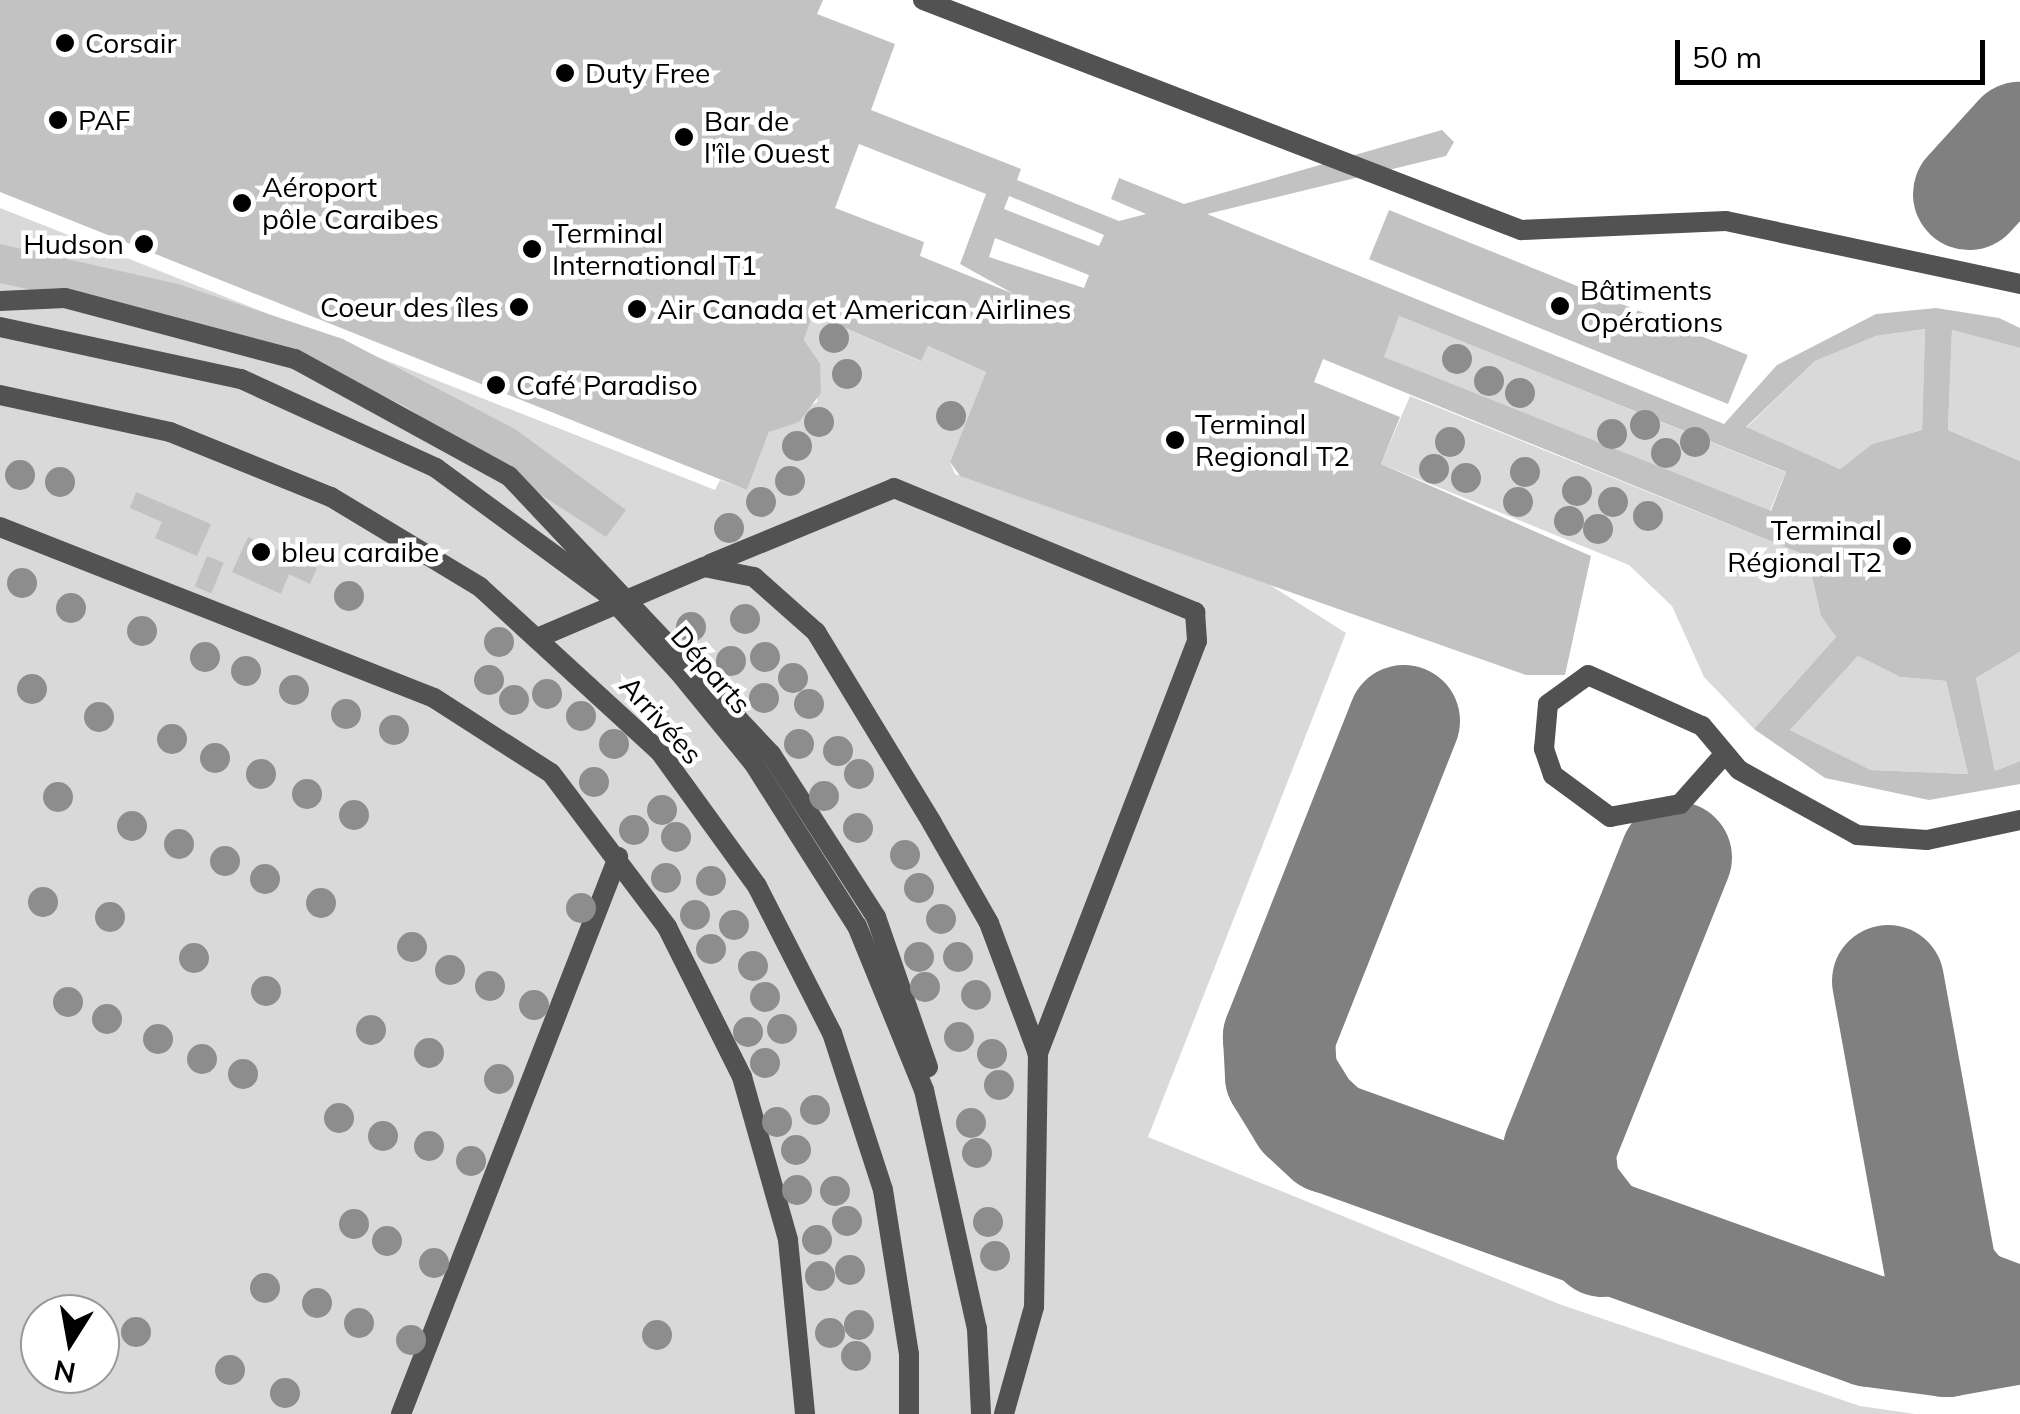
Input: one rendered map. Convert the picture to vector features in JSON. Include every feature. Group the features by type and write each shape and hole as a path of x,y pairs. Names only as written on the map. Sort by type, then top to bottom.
{"lane":[{"path":"923,0 1520,230 1726,221 2020,284"},
{"path":"0,301 65,298 170,321 295,360 413,417 509,476 663,632 771,754 876,917 928,1067 977,1329"},
{"name":"Départs","path":"0,327 240,379 402,450 502,508 606,594 678,671 754,764 858,926 924,1090 977,1329 981,1414"},
{"name":"Arrivées","path":"0,395 170,432 268,468 408,539 542,636 660,752 757,886 832,1034 884,1190 909,1354 908,1414"},
{"path":"542,636 894,488 1195,612 1197,641 1038,1054 1034,1307 1004,1414"},
{"path":"0,527 489,727 551,773 618,857 713,1015 742,1076 788,1240 806,1414"},
{"path":"704,567 754,577 816,632 989,923 1038,1054"},
{"path":"1721,758 1680,804 1610,816 1553,776 1544,749 1548,704 1588,675 1702,726 1721,758 1794,808 1858,835 1927,840 2020,820"},
{"path":"401,1414 618,857"}],"shaded area":[{"path":"0,208 715,490 720,480 747,490 769,432 817,402 820,363 804,340 813,314 920,361 928,346 986,372 950,462 955,474 1270,585 1346,633 1148,1137 1559,1304 1860,1406 1915,1414 0,1414"},
{"path":"1399,316 1786,472 1769,513 1383,357"},
{"path":"1925,329 1922,430 1872,444 1840,469 1746,428 1815,361 1876,336"},
{"path":"1952,330 2020,348 2020,461 1948,430"},
{"path":"1410,396 1807,556 1821,616 1836,637 1754,729 1704,677 1672,606 1629,565 1381,464"},
{"path":"2020,652 2020,761 1995,771 1976,678"},
{"path":"1858,656 1900,677 1946,681 1968,774 1871,770 1790,730"}],"building":[{"path":"0,0 823,0 817,14 895,44 871,110 1021,169 1017,180 1119,221 1146,214 1111,199 1119,178 1184,204 1442,130 1454,142 1446,156 1207,214 1724,424 1777,365 1876,314 1936,308 1999,318 2020,328 2020,348 1952,330 1948,430 2020,461 2020,652 1976,678 1995,771 2020,761 2020,784 1929,800 1825,778 1754,729 1836,637 1821,616 1807,556 1323,359 1314,382 1400,417 1381,464 1591,556 1565,675 1526,675 960,476 950,462 986,372 928,346 921,361 813,314 804,340 820,363 821,393 799,422 769,432 747,490 0,192","holes":["859,144 986,194 960,264 1014,294 920,256 924,242 835,208","1009,196 1104,235 1099,246 1004,209","995,238 1089,275 1084,288 989,257","1399,316 1786,472 1771,511 1384,357","1925,329 1922,430 1872,444 1840,469 1746,427 1815,361 1876,336","1858,656 1900,677 1946,681 1968,774 1871,770 1790,730"]},
{"name":"Bâtiments Opérations","path":"1389,210 1748,355 1728,404 1369,259"},
{"path":"0,244 178,284 343,339 515,429 626,510 606,537 403,405 234,334 0,283"},
{"path":"136,492 211,524 197,556 155,538 162,522 130,508"},
{"name":"bleu caraibe","path":"248,537 317,568 310,584 289,574 281,594 232,572"},
{"path":"207,556 224,563 211,593 195,587"}],"taxiway":[{"path":"1969,194 2020,138"},
{"path":"1404,721 1279,1037 1281,1076 1305,1115 1329,1137 1870,1331 1946,1341 2020,1328"},
{"path":"1603,1241 1564,1190 1559,1150 1676,857"},
{"path":"1888,981 1941,1274 1965,1303 2020,1324"}],"place":[{"name":"Corsair","path":"65,43"},
{"name":"Duty Free","path":"565,73"},
{"name":"PAF","path":"58,120"},
{"name":"Bar de l'île Ouest","path":"684,137"},
{"name":"Aéroport pôle Caraibes","path":"242,203"},
{"name":"Hudson","path":"144,244"},
{"name":"Terminal International T1","path":"532,249"},
{"name":"Bâtiments Opérations","path":"1560,306"},
{"name":"Coeur des îles","path":"519,307"},
{"name":"Air Canada et American Airlines","path":"637,309"},
{"name":"Café Paradiso","path":"496,385"},
{"name":"Terminal Regional T2","path":"1175,440"},
{"name":"Terminal Régional T2","path":"1902,546"},
{"name":"bleu caraibe","path":"261,552"}]}
